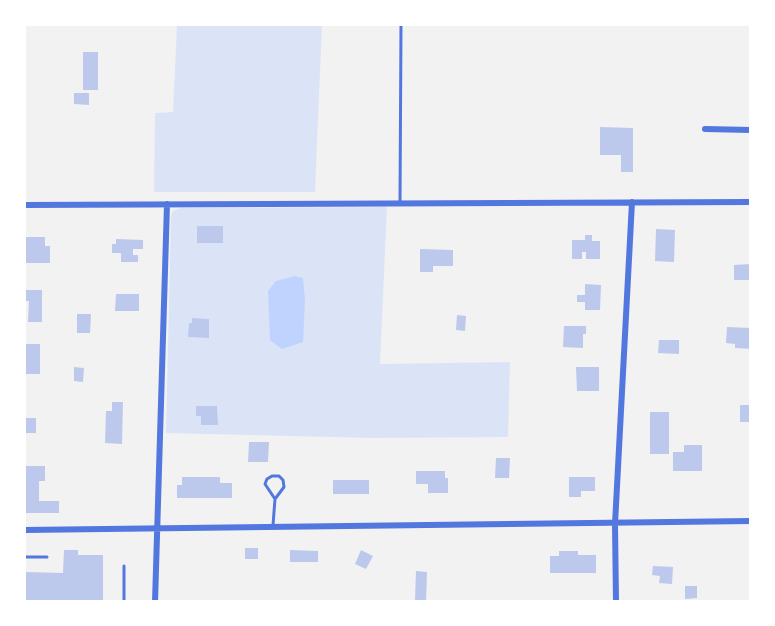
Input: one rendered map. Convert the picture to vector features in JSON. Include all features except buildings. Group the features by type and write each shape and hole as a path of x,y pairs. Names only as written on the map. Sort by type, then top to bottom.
{"street":[{"path":"705,129 751,130"},
{"path":"616,602 615,524 632,202"},
{"path":"24,205 751,202"},
{"path":"155,602 167,204"},
{"path":"24,530 751,521"}],"lane":[{"path":"400,203 401,24"},
{"path":"273,527 274,499 265,484 272,476 279,476 283,480 284,487 274,499"},
{"path":"24,557 47,557"},
{"path":"124,566 124,602"}],"shaded area":[{"path":"177,24 322,24 315,192 154,192 155,113 173,112"},
{"path":"387,207 380,364 510,362 508,437 374,438 166,433 171,215 173,211 181,208"}],"water":[{"path":"295,276 303,278 305,300 303,342 282,349 270,340 268,291 276,281"}]}
